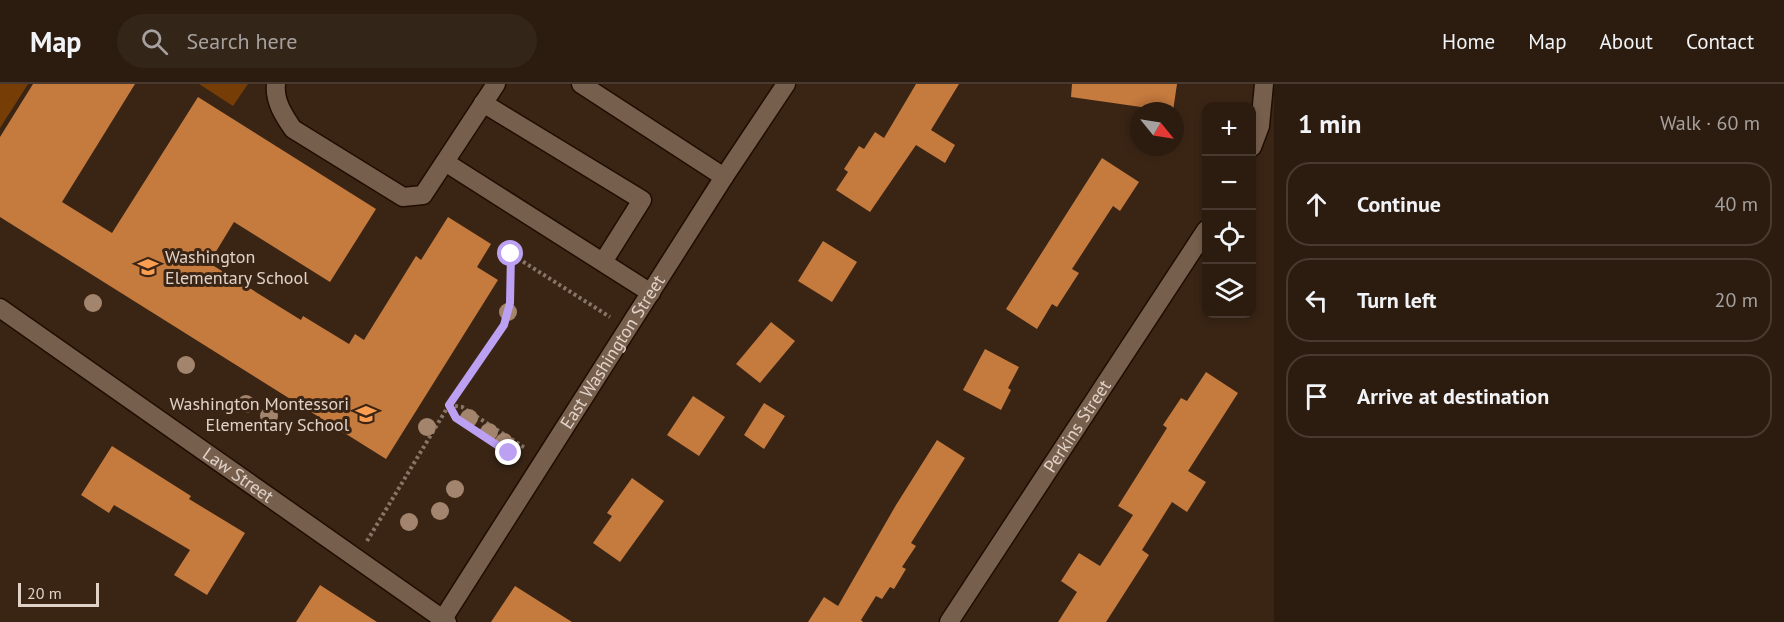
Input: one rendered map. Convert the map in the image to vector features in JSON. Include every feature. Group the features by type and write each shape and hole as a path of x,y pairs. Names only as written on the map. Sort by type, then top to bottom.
{"street":[{"path":"276,84 275,91 281,112 293,129 403,197 423,195 496,84"},
{"path":"581,84 724,177"},
{"name":"East Washington Street","path":"444,621 724,177 786,84"},
{"path":"1256,135 1260,126 1264,84"},
{"path":"483,103 642,200 603,262"},
{"path":"445,162 651,293"},
{"name":"Perkins Street","path":"949,622 1202,236"},
{"name":"Law Street","path":"0,308 444,621"}],"path":[{"path":"367,541 449,405 504,325 510,303 511,254 610,317"},
{"path":"449,405 462,407 525,448"},
{"path":"449,405 456,418 519,459"}],"shaded area":[{"path":"0,84 28,84 0,128"},
{"path":"199,84 248,84 233,106"}],"building":[{"name":"Washington Elementary School","path":"33,84 135,84 62,202 112,233 198,97 376,209 330,282 234,222 209,263 301,320 303,316 349,344 355,334 364,340 416,256 421,260 448,217 491,244 477,267 498,280 386,459 0,217 0,137"},
{"path":"916,84 959,84 931,130 955,145 945,163 916,145 870,212 836,190 848,172 844,169 859,146 864,149 875,132 884,138"},
{"path":"1072,84 1177,84 1174,102 1130,102 1130,105 1071,97"},
{"path":"1102,158 1139,182 1120,211 1113,206 1072,269 1079,273 1057,307 1052,304 1037,329 1006,309"},
{"path":"823,241 857,262 832,302 798,281"},
{"path":"771,322 795,341 760,383 736,364"},
{"path":"985,349 1019,367 1008,388 1011,390 1001,410 963,390"},
{"path":"1206,372 1238,393 1188,471 1206,482 1187,512 1172,502 1142,550 1149,555 1106,622 1058,622 1077,592 1061,581 1079,553 1100,566 1133,515 1118,506 1167,428 1163,425 1181,398 1187,401"},
{"path":"693,396 725,417 699,456 667,435"},
{"path":"764,403 785,416 764,449 744,435"},
{"path":"937,440 965,458 911,543 916,546 902,567 906,569 894,589 890,587 882,599 876,596 861,620 863,622 808,622 824,597 838,606 896,505"},
{"path":"112,446 191,496 189,499 245,533 207,595 174,575 190,550 114,505 109,513 81,495"},
{"path":"632,478 664,501 620,562 593,543 612,516 607,513"},
{"path":"320,585 377,622 296,622"},
{"path":"515,586 572,622 491,622"}],"place":[{"name":"Washington Elementary School","path":"148,267"},
{"name":"Washington Montessori Elementary School","path":"366,414"}],"route":[{"path":"509,453 456,418 449,405 504,325 510,303 511,254"}]}
